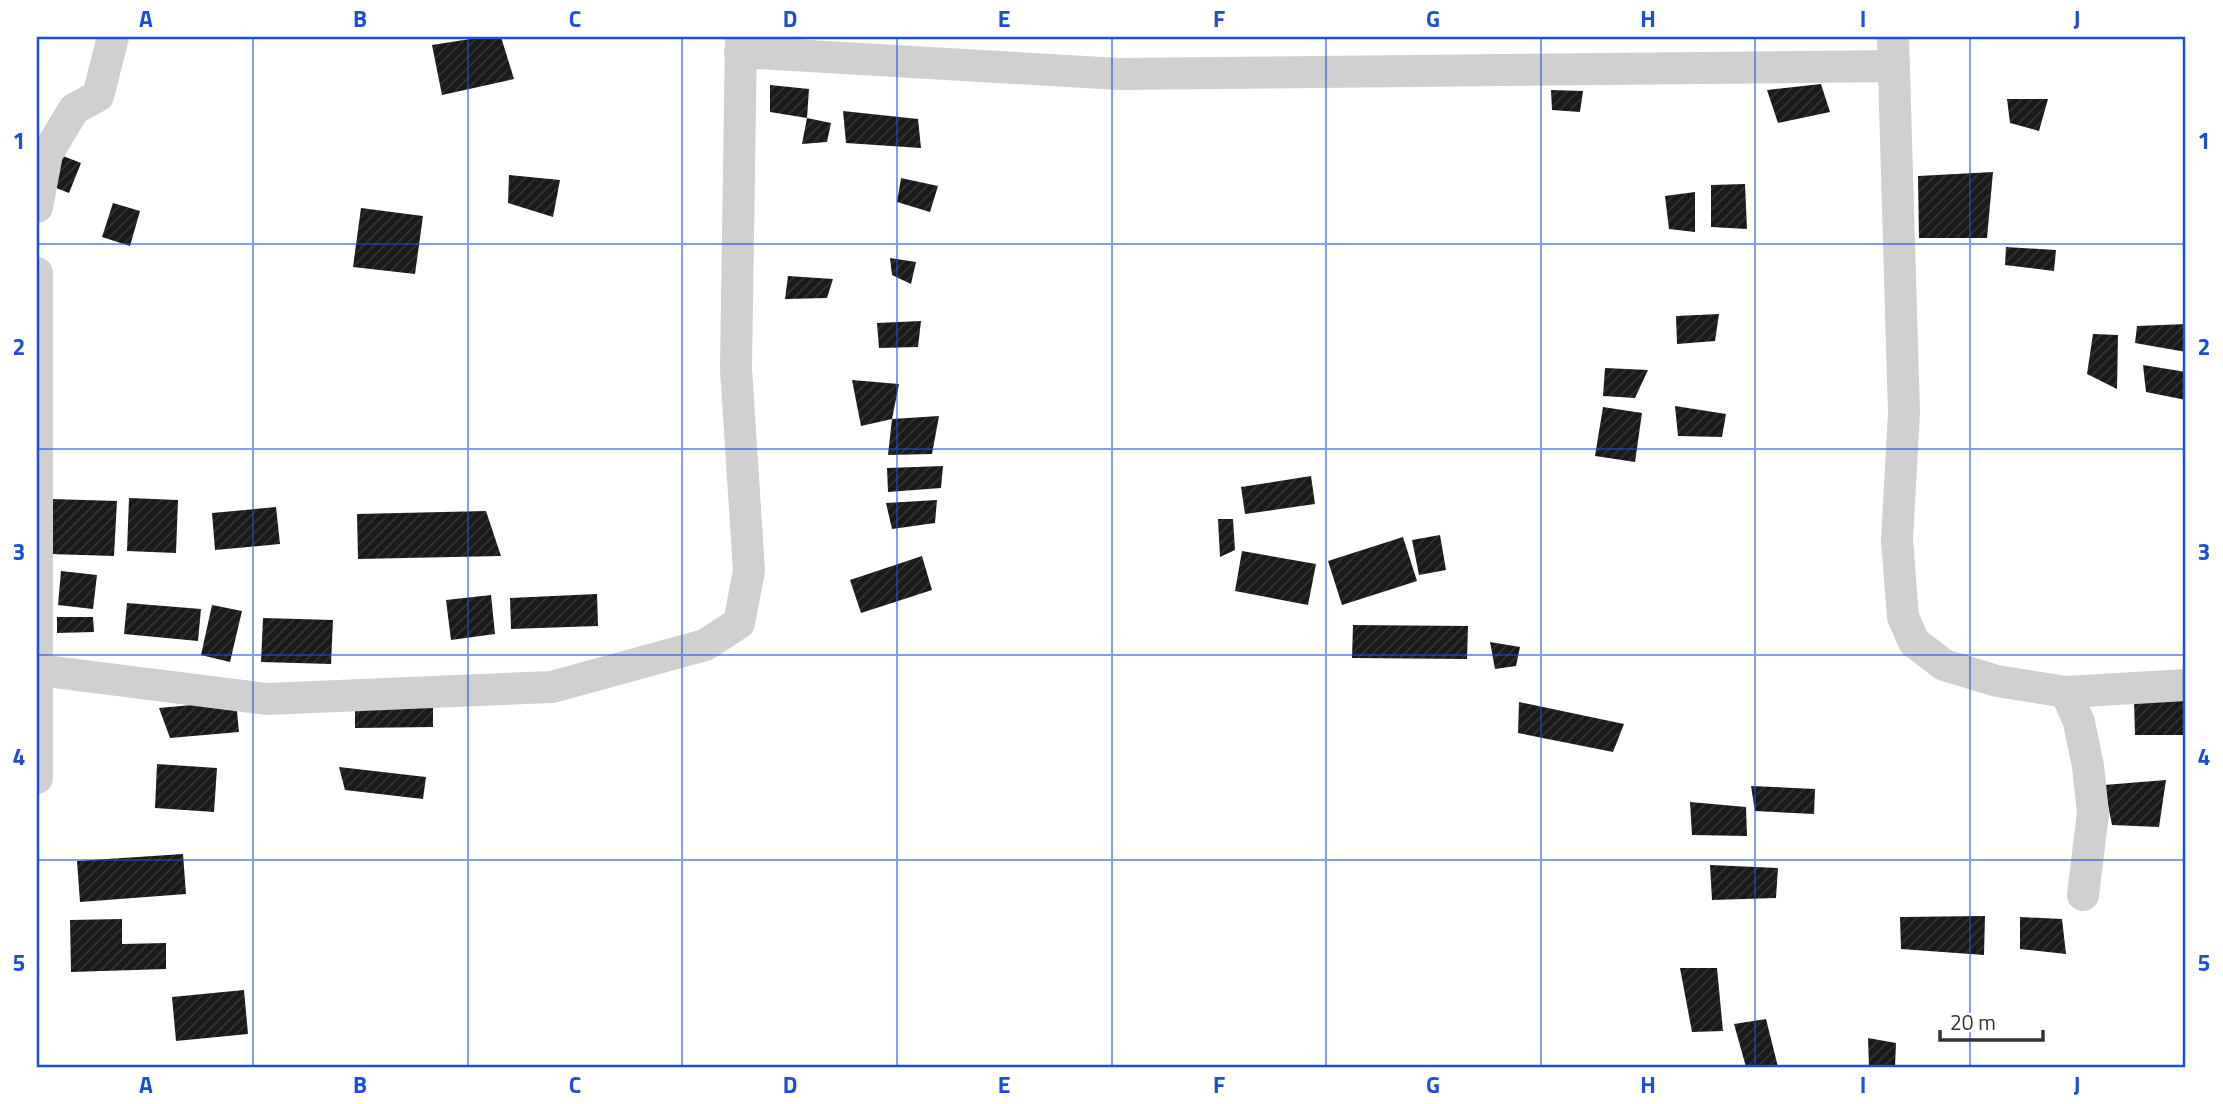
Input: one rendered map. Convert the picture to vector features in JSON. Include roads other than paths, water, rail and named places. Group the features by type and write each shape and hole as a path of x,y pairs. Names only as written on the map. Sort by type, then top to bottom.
{"street":[{"path":"37,207 47,154 74,109 98,96 113,37"},
{"path":"38,670 267,699 552,687 705,645 739,623 749,571 736,369 741,45 1119,74 1894,51 1903,413 1897,540 1903,617 1914,642 1944,665 1997,681 2066,692 2186,685"},
{"path":"37,273 37,778"},
{"path":"2066,692 2079,722 2088,766 2093,813 2083,895"}]}
